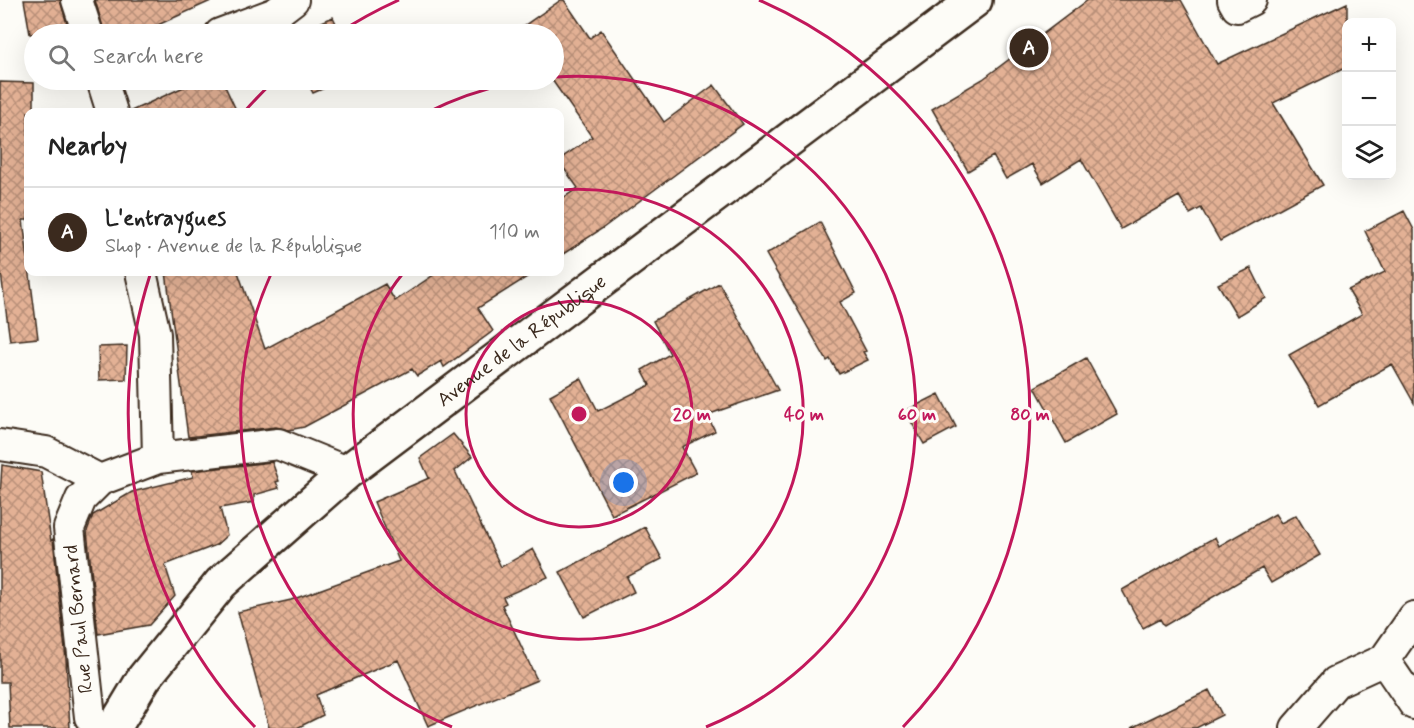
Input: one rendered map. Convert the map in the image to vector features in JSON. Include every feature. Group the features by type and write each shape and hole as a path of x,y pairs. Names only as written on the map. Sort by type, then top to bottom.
{"main road":[{"name":"Avenue de la République","path":"114,728 144,678 221,583 346,472 975,0"}],"street":[{"path":"77,0 85,24"},
{"path":"245,24 276,12 293,0"},
{"path":"1233,0 1237,7 1251,0"},
{"path":"106,90 111,108"},
{"path":"142,276 155,334 158,458"},
{"name":"Rue Paul Bernard","path":"98,728 90,717 69,528 81,499 100,480 158,458 278,444 346,472"},
{"path":"0,445 46,452 100,480"},
{"path":"1296,728 1336,682 1384,660 1414,617"},
{"path":"1384,660 1414,704"}],"building":[{"path":"24,0 60,0 67,24 28,24"},
{"path":"95,0 213,0 160,24 102,24"},
{"path":"564,0 590,38 601,30 664,122 714,85 743,124 603,228 564,253 564,197 578,188 564,169 564,156 592,137 559,90 564,90 564,24 527,24"},
{"path":"1088,0 1181,0 1217,64 1347,3 1347,18 1342,18 1342,69 1273,103 1323,185 1220,241 1201,208 1190,214 1179,196 1121,229 1081,159 1043,183 1032,164 1006,179 993,156 968,171 932,109 983,79"},
{"path":"333,17 336,24 317,24"},
{"path":"0,82 24,83 24,90 34,90 34,108 24,108 24,276 30,276 38,338 10,341 0,266"},
{"path":"177,90 227,90 235,108 138,108"},
{"path":"1404,211 1414,230 1414,403 1392,364 1319,405 1289,355 1362,314 1348,290 1385,272 1365,231"},
{"path":"820,222 856,293 840,302 866,351 863,352 868,360 839,374 830,359 827,361 766,254"},
{"path":"1251,268 1266,298 1237,316 1218,284"},
{"path":"167,276 239,276 265,349 385,284 395,301 432,276 529,276 478,308 493,331 444,367 441,361 417,376 412,369 304,427 289,430 276,427 188,437"},
{"path":"719,283 778,390 707,415 715,431 682,447 696,473 612,515 550,395 581,378 598,411 650,385 642,370 670,354 653,321"},
{"path":"127,346 126,379 99,380 98,347"},
{"path":"1086,358 1117,414 1066,443 1035,387"},
{"path":"939,394 956,427 924,444 905,411"},
{"path":"453,434 472,457 455,471 501,567 533,549 548,577 503,597 506,603 502,605 537,680 428,726 398,660 316,695 323,715 297,728 269,728 238,612 291,600 399,561 374,502 429,478 420,458"},
{"path":"272,462 279,481 276,482 279,488 254,495 254,502 220,508 227,535 216,545 165,565 175,596 149,625 98,634 87,531 93,515 132,492 193,477 192,471"},
{"path":"2,465 41,472 51,541 53,539 66,659 70,728 10,728 8,682 0,682"},
{"path":"1275,514 1281,523 1296,515 1320,555 1271,583 1262,568 1164,626 1160,619 1143,628 1122,590 1215,537 1219,546"},
{"path":"645,527 662,559 627,577 634,592 584,617 560,572"},
{"path":"1209,690 1222,715 1196,728 1131,728"}],"place":[{"name":"L'entraygues","path":"1029,48"}]}
